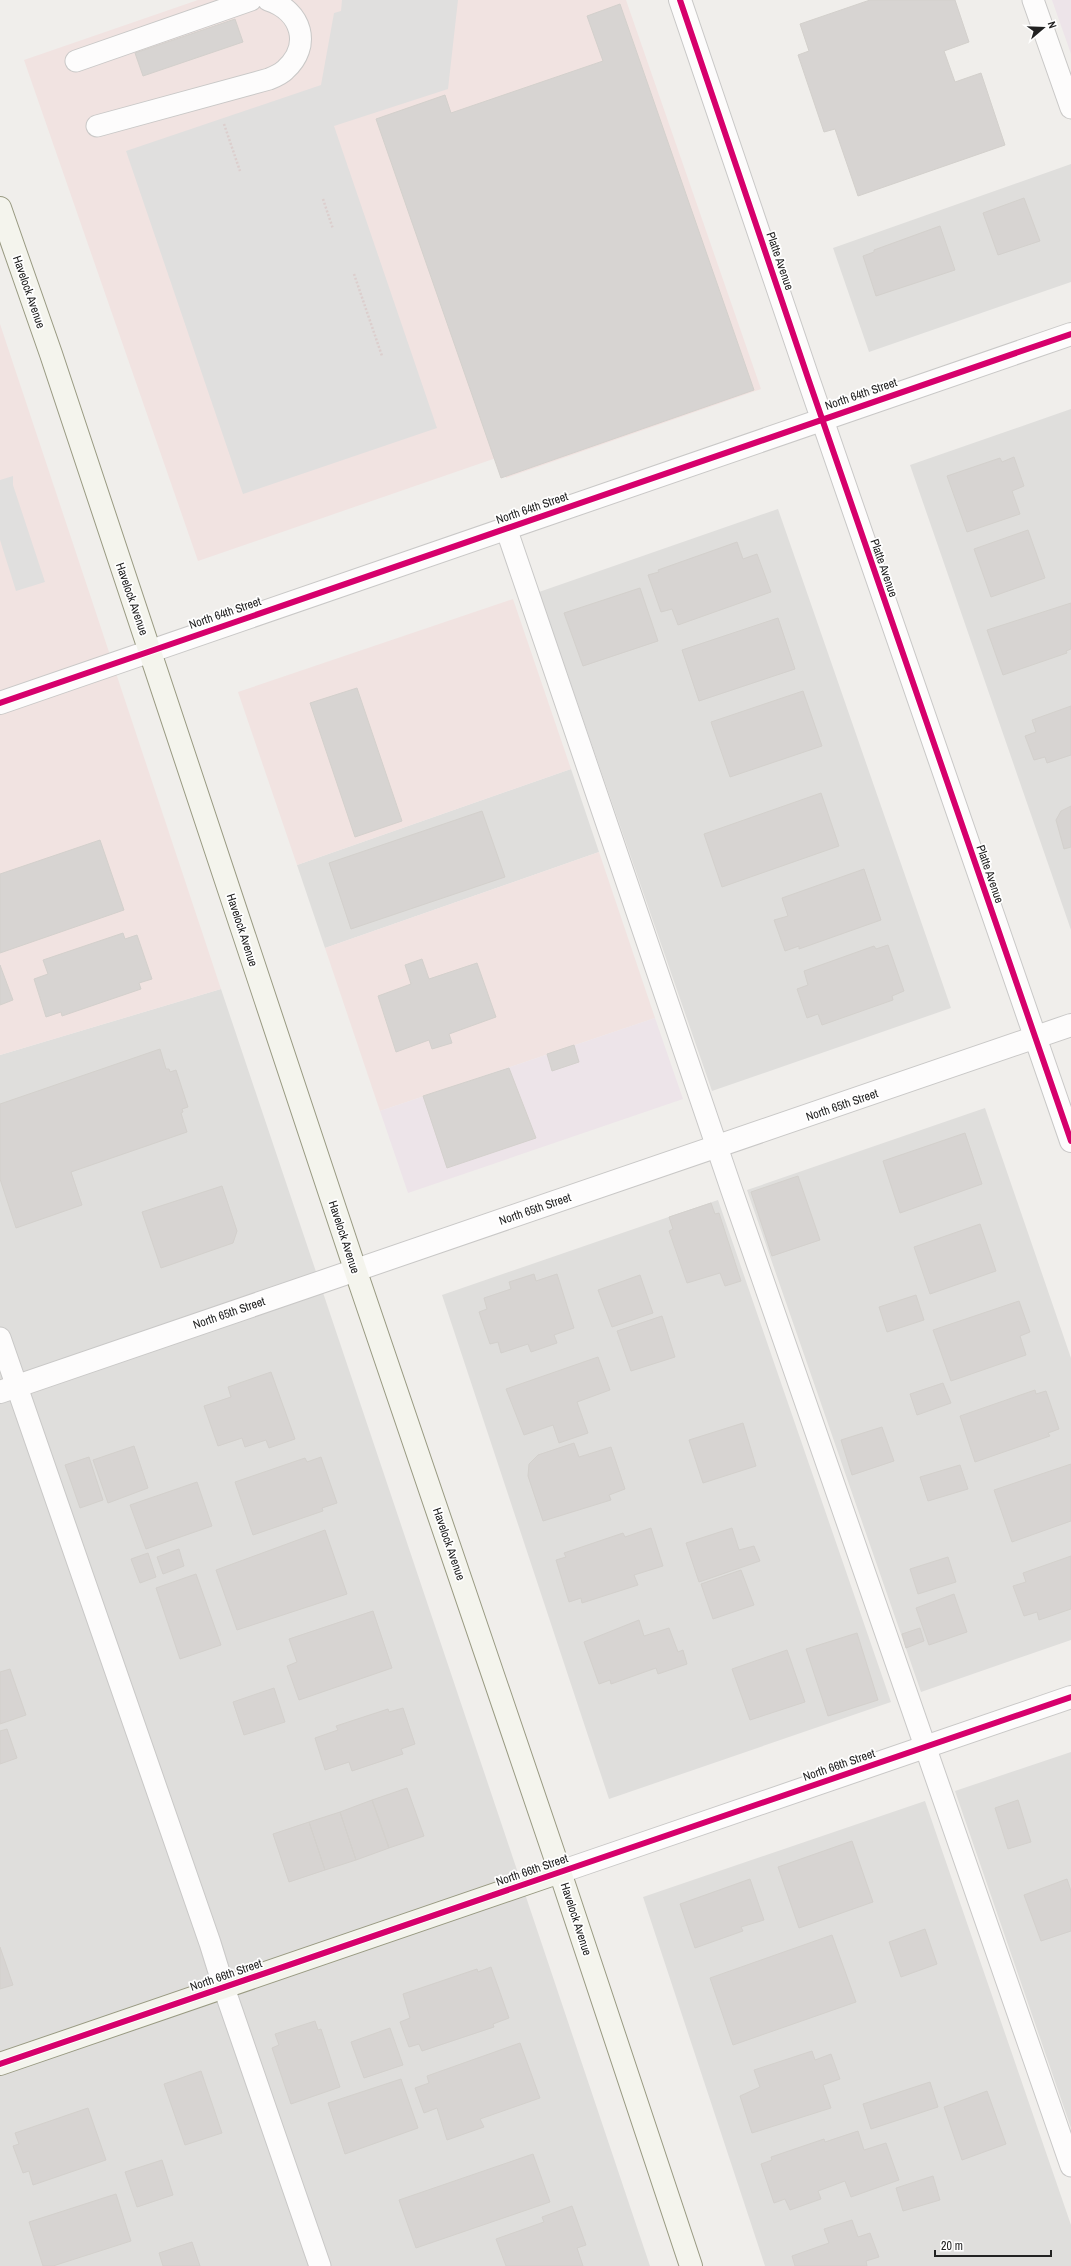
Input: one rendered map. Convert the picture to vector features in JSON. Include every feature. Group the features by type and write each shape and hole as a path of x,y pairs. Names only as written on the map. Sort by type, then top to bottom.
{"main road":[{"name":"Havelock Avenue","path":"0,208 150,651 355,1269 560,1872 691,2266"},
{"name":"North 66th Street","path":"0,2064 560,1872"}],"street":[{"name":"Platte Avenue","path":"680,0 822,419 1071,1141"},
{"name":"North 64th Street","path":"0,703 1071,334"},
{"name":"North 65th Street","path":"8,1390 355,1269 717,1148 1071,1025"},
{"name":"North 66th Street","path":"560,1872 1071,1696"}],"lane":[{"path":"76,61 251,0"},
{"path":"97,126 269,79 284,72 294,62 298,52 301,39 299,28 294,17 288,10 268,0"},
{"path":"1033,0 1071,108"},
{"path":"506,528 717,1148 927,1746 1071,2166"},
{"path":"0,1338 8,1390 210,1943 224,1988 320,2266"}],"path":[{"path":"222,118 240,171"},
{"path":"323,199 333,230"},
{"path":"354,274 382,356"}],"shaded area":[{"path":"198,0 626,0 761,389 506,478 499,457 198,561 24,60"},
{"path":"342,0 458,0 448,89 334,126 437,428 243,494 126,151 321,85 334,13 341,11"},
{"path":"1052,0 1071,0 1071,54"},
{"path":"1071,164 1071,282 869,352 833,248"},
{"path":"0,324 221,989 0,1055"},
{"path":"1071,409 1071,930 910,465"},
{"path":"13,476 13,485 45,582 16,591 0,540 0,480"},
{"path":"778,509 951,1008 712,1091 539,592"},
{"path":"513,599 571,769 297,865 238,692"},
{"path":"571,769 599,852 325,948 297,865"},
{"path":"599,852 655,1018 380,1111 325,948"},
{"path":"221,989 650,2266 0,2266 0,1055"},
{"path":"655,1018 683,1099 408,1193 380,1111"},
{"path":"985,1108 1071,1358 1071,1640 921,1692 747,1190"},
{"path":"718,1200 891,1702 609,1799 442,1295"},
{"path":"1071,1752 1071,2128 955,1791"},
{"path":"925,1801 1071,2225 1071,2266 765,2266 643,1897"}],"building":[{"path":"870,0 955,0 969,42 944,51 955,82 981,73 1005,145 858,196 835,129 824,132 798,55 809,51 800,24"},
{"path":"620,4 754,390 501,478 376,119 445,95 451,113 603,61 587,16"},
{"path":"235,19 243,42 143,76 135,53"},
{"path":"1024,198 1040,241 998,255 983,213"},
{"path":"940,226 955,270 876,296 863,256 874,252 874,250"},
{"path":"1014,457 1024,486 1012,491 1020,514 967,532 947,476 1000,458 1002,462"},
{"path":"1028,530 1045,578 991,597 974,549"},
{"path":"737,542 743,559 757,554 771,592 678,625 672,609 661,612 648,575 659,572 658,570"},
{"path":"640,588 658,641 583,666 564,613"},
{"path":"1071,603 1071,649 1066,651 1067,653 1003,675 987,630"},
{"path":"778,618 795,669 699,701 682,650"},
{"path":"357,688 402,821 355,837 310,703"},
{"path":"803,691 822,746 730,777 711,722"},
{"path":"1071,706 1071,755 1047,763 1045,757 1034,760 1025,736 1036,732 1032,720"},
{"path":"821,793 839,846 722,887 704,834"},
{"path":"1071,806 1071,847 1064,849 1056,820 1061,811"},
{"path":"482,811 505,877 351,929 329,863"},
{"path":"100,840 124,910 0,953 0,874"},
{"path":"864,869 881,920 799,949 799,946 785,951 774,920 788,916 782,898"},
{"path":"123,933 125,939 137,935 152,979 139,983 141,989 62,1016 61,1012 46,1017 34,979 48,974 43,960"},
{"path":"888,945 904,991 892,996 893,1000 822,1025 818,1014 807,1018 797,989 808,985 804,971 874,946 876,949"},
{"path":"422,959 429,979 477,963 496,1017 449,1034 452,1043 432,1049 429,1040 396,1052 378,996 411,984 405,965"},
{"path":"0,965 13,1000 0,1005"},
{"path":"574,1045 579,1062 552,1071 547,1054"},
{"path":"160,1049 166,1069 169,1069 170,1072 176,1070 188,1107 182,1109 183,1112 181,1113 187,1132 71,1172 82,1205 16,1228 0,1179 0,1104"},
{"path":"509,1068 536,1138 447,1168 423,1096"},
{"path":"965,1133 982,1184 900,1213 883,1161"},
{"path":"798,1176 820,1240 772,1256 751,1192"},
{"path":"222,1186 237,1231 233,1243 161,1268 142,1212"},
{"path":"711,1203 715,1214 719,1213 741,1281 725,1286 720,1273 687,1283 669,1231 673,1229 669,1217"},
{"path":"980,1224 996,1271 930,1294 914,1247"},
{"path":"534,1274 536,1281 557,1274 574,1328 554,1335 557,1343 531,1352 528,1344 501,1353 498,1342 490,1344 479,1312 487,1309 484,1298 511,1289 509,1282"},
{"path":"640,1275 653,1313 612,1327 598,1290"},
{"path":"916,1295 924,1320 887,1332 879,1307"},
{"path":"1019,1301 1030,1332 1020,1336 1026,1355 951,1381 933,1330"},
{"path":"662,1316 675,1357 631,1371 617,1331"},
{"path":"598,1357 610,1390 577,1402 588,1433 559,1443 553,1425 524,1435 506,1389"},
{"path":"271,1372 295,1439 269,1448 266,1440 245,1447 242,1438 218,1446 204,1406 231,1397 228,1387"},
{"path":"943,1383 951,1403 917,1415 910,1394"},
{"path":"1035,1390 1036,1394 1046,1391 1059,1429 1048,1433 1050,1436 975,1462 960,1416"},
{"path":"743,1423 756,1466 703,1483 689,1440"},
{"path":"882,1427 894,1461 852,1475 841,1440"},
{"path":"574,1443 579,1457 611,1447 625,1489 609,1495 611,1500 543,1521 528,1476 529,1464 538,1455"},
{"path":"134,1446 148,1488 108,1503 93,1460"},
{"path":"89,1457 103,1500 80,1508 65,1465"},
{"path":"321,1457 337,1503 322,1508 323,1511 253,1535 235,1482 305,1458 307,1462"},
{"path":"1071,1464 1071,1521 1012,1542 994,1490"},
{"path":"960,1465 968,1489 928,1501 920,1477"},
{"path":"197,1482 212,1526 146,1549 130,1505"},
{"path":"651,1528 663,1566 634,1575 638,1585 582,1603 581,1598 569,1602 556,1560 566,1557 564,1553 623,1533 625,1537"},
{"path":"732,1528 739,1550 754,1546 760,1561 699,1582 686,1543"},
{"path":"325,1530 347,1594 237,1630 216,1570"},
{"path":"179,1549 184,1566 163,1574 157,1557"},
{"path":"148,1553 156,1577 140,1583 131,1559"},
{"path":"1071,1556 1071,1609 1039,1620 1037,1612 1024,1616 1013,1586 1026,1582 1023,1573"},
{"path":"948,1557 956,1582 918,1594 910,1569"},
{"path":"741,1570 754,1605 713,1619 701,1584"},
{"path":"196,1574 221,1645 180,1659 156,1588"},
{"path":"954,1594 967,1632 929,1645 916,1608"},
{"path":"373,1611 392,1668 299,1700 287,1666 297,1662 289,1639"},
{"path":"639,1620 644,1636 669,1628 678,1652 683,1650 687,1664 658,1674 656,1668 611,1684 610,1680 599,1684 584,1642"},
{"path":"920,1628 924,1641 906,1648 902,1634"},
{"path":"857,1633 878,1700 828,1716 806,1649"},
{"path":"787,1650 805,1702 750,1720 732,1669"},
{"path":"10,1669 26,1715 0,1724 0,1672"},
{"path":"274,1688 285,1722 244,1735 233,1702"},
{"path":"403,1708 415,1744 401,1749 403,1754 352,1771 349,1762 325,1770 315,1738 338,1730 336,1726 388,1709 389,1712"},
{"path":"7,1729 17,1758 0,1764 0,1731"},
{"path":"407,1788 424,1836 389,1848 372,1800"},
{"path":"372,1800 389,1848 356,1860 340,1812"},
{"path":"1018,1800 1031,1842 1008,1849 995,1808"},
{"path":"340,1812 356,1860 325,1870 309,1822"},
{"path":"309,1822 325,1870 289,1882 273,1834"},
{"path":"852,1841 873,1902 799,1928 778,1867"},
{"path":"750,1879 764,1920 741,1927 743,1931 695,1948 680,1904"},
{"path":"1067,1879 1071,1891 1071,1931 1041,1941 1024,1895"},
{"path":"925,1929 937,1964 901,1977 889,1942"},
{"path":"832,1935 856,2002 733,2045 710,1978"},
{"path":"0,1947 13,1985 0,1989"},
{"path":"491,1967 509,2018 493,2024 494,2027 422,2051 419,2044 409,2047 400,2022 410,2018 403,1994 477,1969 478,1972"},
{"path":"315,2021 318,2030 321,2029 340,2087 291,2104 272,2048 279,2045 275,2034"},
{"path":"390,2028 403,2065 364,2078 351,2042"},
{"path":"520,2043 540,2098 480,2119 484,2127 447,2140 437,2108 424,2113 415,2088 429,2083 427,2076"},
{"path":"812,2051 815,2060 831,2054 840,2079 823,2085 831,2108 752,2133 740,2096 760,2087 754,2070"},
{"path":"201,2071 222,2133 185,2145 164,2084"},
{"path":"401,2079 418,2128 345,2154 328,2103"},
{"path":"930,2082 938,2107 871,2129 863,2104"},
{"path":"987,2091 1006,2144 962,2160 944,2107"},
{"path":"88,2108 106,2160 33,2185 29,2171 23,2173 13,2146 19,2144 15,2133"},
{"path":"858,2131 864,2150 886,2143 899,2180 851,2197 845,2181 818,2191 821,2199 790,2210 785,2199 774,2203 761,2164 772,2160 771,2157 824,2139 825,2142"},
{"path":"533,2154 550,2202 416,2248 399,2200"},
{"path":"162,2160 173,2195 137,2207 125,2172"},
{"path":"933,2176 940,2200 903,2211 896,2188"},
{"path":"116,2194 131,2241 53,2266 43,2266 29,2222"},
{"path":"572,2206 586,2245 577,2248 583,2266 506,2266 496,2239 544,2222 542,2217"},
{"path":"852,2220 858,2237 870,2233 879,2257 866,2261 867,2266 795,2266 792,2256 829,2243 824,2229"},
{"path":"192,2242 200,2266 163,2266 159,2253"}],"cycle path":[{"path":"680,0 809,381 1071,1141"},
{"path":"0,703 1071,334"},
{"path":"0,2064 1071,1697"}]}
